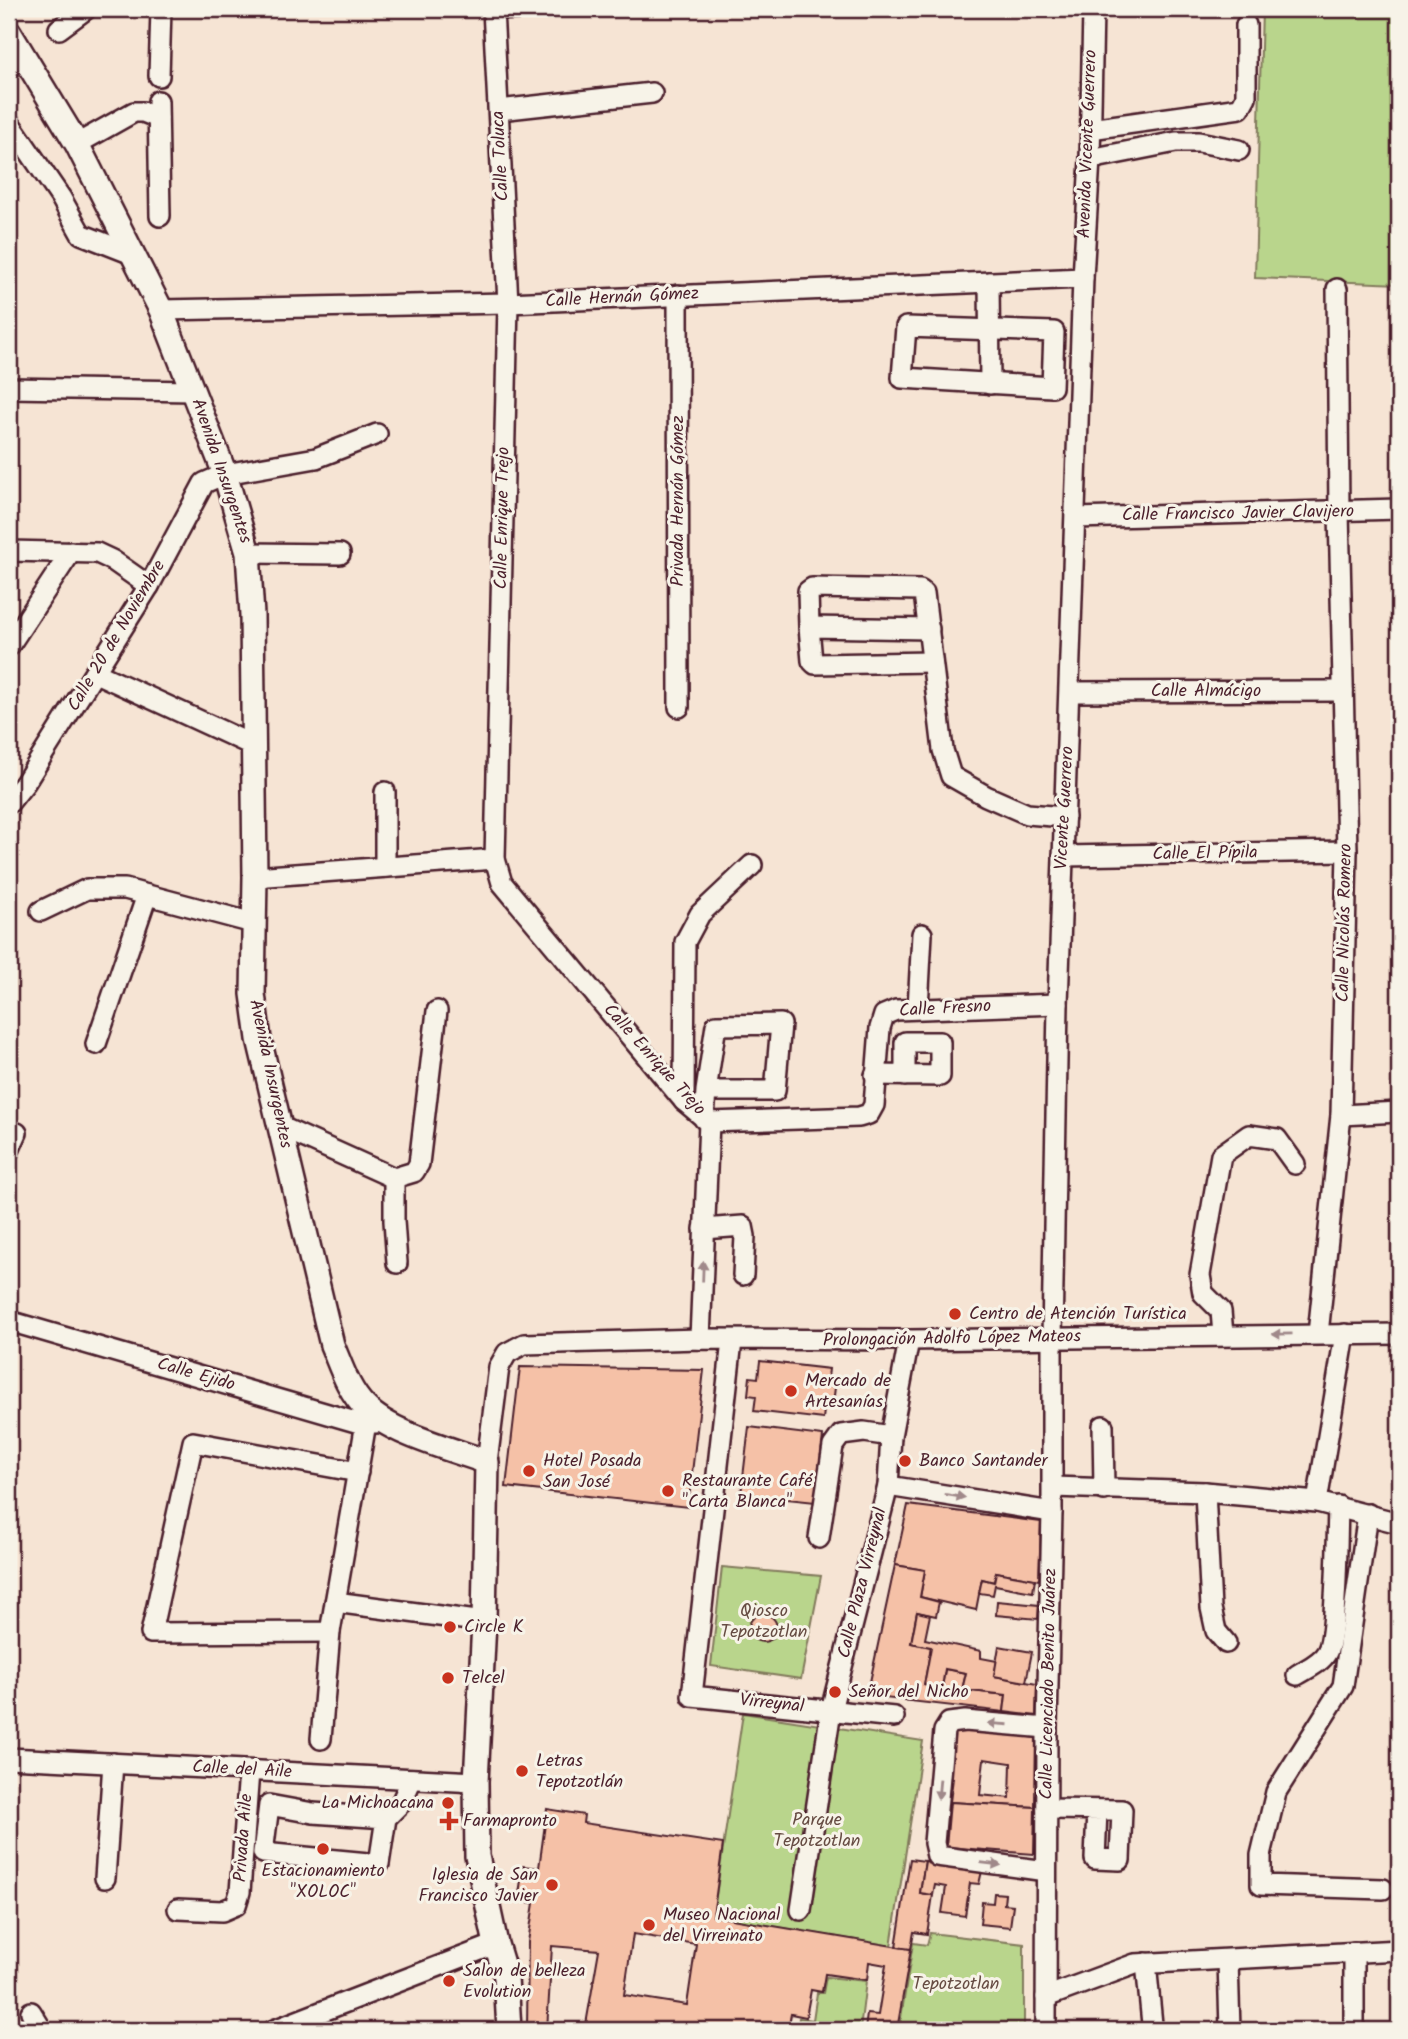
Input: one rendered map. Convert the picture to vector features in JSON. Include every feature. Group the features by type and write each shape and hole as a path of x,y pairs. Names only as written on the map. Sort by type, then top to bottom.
{"main road":[{"name":"Avenida Insurgentes","path":"9,32 77,144 160,310 226,474 248,553 252,615 255,877 253,994 259,1039 332,1345 347,1380 375,1423 487,1462"},
{"path":"487,1462 484,1622 476,1782 477,1856 506,1977 509,2030"}],"street":[{"path":"59,29 86,9"},
{"path":"159,76 161,9"},
{"path":"493,9 520,9"},
{"name":"Calle Toluca","path":"493,9 508,303"},
{"name":"Avenida Vicente Guerrero","path":"1083,278 1090,159 1093,9"},
{"path":"1090,129 1240,108 1245,97 1246,25"},
{"path":"499,110 652,93"},
{"path":"77,144 134,112 158,109 160,216"},
{"path":"9,122 82,234 132,254"},
{"path":"1090,159 1176,142 1199,142 1239,150"},
{"name":"Calle Hernán Gómez","path":"160,310 508,303 1083,278"},
{"name":"Vicente Guerrero","path":"1052,1338 1058,1004 1083,278"},
{"path":"989,282 990,384"},
{"name":"Calle Nicolás Romero","path":"1318,1334 1341,1115 1347,851 1337,289"},
{"name":"Privada Hernán Gómez","path":"678,295 679,707"},
{"name":"Calle Enrique Trejo","path":"508,303 495,859 502,883 684,1101 707,1120 701,1339"},
{"path":"906,327 991,328 1054,332 1052,387 902,378 906,327"},
{"path":"9,388 193,390"},
{"path":"226,474 316,458 377,434"},
{"name":"Calle 20 de Noviembre","path":"9,803 25,783 96,673 149,586 204,483 226,474"},
{"name":"Calle Francisco Javier Clavijero","path":"1076,518 1399,509"},
{"path":"9,551 97,553 112,560 149,586"},
{"path":"9,646 71,552"},
{"path":"248,553 340,554"},
{"path":"932,662 815,664 812,661 808,591 813,588 920,590 926,596 943,750 951,776 986,796 1027,814 1065,817"},
{"path":"809,627 929,629"},
{"path":"96,673 252,745"},
{"name":"Calle Almácigo","path":"1070,692 1343,691"},
{"path":"385,792 385,867"},
{"name":"Calle El Pípila","path":"1063,856 1347,851"},
{"path":"255,877 495,859"},
{"path":"684,1101 685,942 700,914 752,865"},
{"path":"41,911 88,889 125,889 253,923"},
{"path":"96,1044 147,895"},
{"path":"918,1008 922,934"},
{"name":"Calle Fresno","path":"707,1120 869,1114 874,1105 880,1028 884,1015 896,1010 1058,1004"},
{"path":"279,1126 394,1178 414,1172 419,1164 438,1011"},
{"path":"706,1091 775,1091 781,1024 716,1025 706,1091 707,1120"},
{"path":"875,1075 905,1076"},
{"path":"1341,1115 1399,1112"},
{"path":"9,1151 17,1133"},
{"path":"1223,1335 1221,1311 1203,1293 1199,1275 1221,1154 1249,1135 1277,1139 1295,1164"},
{"path":"394,1178 397,1262"},
{"path":"704,1229 743,1226 743,1275"},
{"name":"Calle Ejido","path":"9,1321 375,1423"},
{"path":"1317,1502 1345,1334"},
{"name":"Prolongación Adolfo López Mateos","path":"487,1462 499,1367 507,1353 524,1344 701,1339 909,1340 1399,1334"},
{"name":"Calle Licenciado Benito Juárez","path":"1046,2030 1047,1728 1053,1488 1052,1338"},
{"name":"Calle Plaza Virreynal","path":"801,1910 831,1710 888,1486 891,1436 909,1340"},
{"name":"Virreynal","path":"732,1341 692,1696 894,1717"},
{"path":"321,1739 335,1602 358,1472 375,1423"},
{"path":"1103,1426 1104,1490"},
{"path":"819,1538 833,1447 841,1435 864,1432 891,1436"},
{"path":"330,1632 151,1633 193,1442 358,1472"},
{"path":"888,1486 1052,1512"},
{"path":"1053,1488 1205,1492 1317,1502 1399,1523"},
{"path":"1205,1492 1212,1608 1216,1631 1226,1643"},
{"path":"1297,1675 1321,1660 1329,1650 1338,1506"},
{"path":"1368,1514 1343,1686 1276,1792 1261,1855 1261,1885 1383,1889"},
{"path":"335,1602 484,1622"},
{"path":"1046,1871 937,1856 934,1843 944,1731 949,1723 965,1721 1047,1728"},
{"name":"Calle del Aile","path":"9,1758 476,1782"},
{"path":"105,1878 113,1763"},
{"name":"Privada Aile","path":"178,1909 222,1911 236,1905 240,1892 249,1770"},
{"path":"386,1818 313,1813 269,1805 264,1853 379,1864 386,1818 401,1803 412,1779"},
{"path":"1047,1809 1097,1810"},
{"path":"274,2030 496,1944"},
{"path":"1046,1997 1135,1964 1399,1950"},
{"path":"1354,1952 1354,2025"},
{"path":"1228,1960 1230,2030"},
{"path":"1146,1963 1152,2024"},
{"path":"32,2012 42,2030"}],"green space":[{"path":"1262,9 1399,9 1399,284 1255,278"},
{"name":"Qiosco Tepotzotlan","path":"722,1567 821,1576 801,1679 711,1666"},
{"name":"Parque Tepotzotlan","path":"743,1713 923,1741 891,1946 713,1916"},
{"name":"Tepotzotlan","path":"930,1933 1024,1944 1024,2030 899,2030 913,1943 927,1945"},
{"name":"Tepotzotlan","path":"826,1977 866,1981 860,2030 797,2030 799,2018 813,2020 817,1993 823,1993"}],"building":[{"name":"Mercado de Artesanías","path":"760,1361 829,1369 827,1386 835,1387 833,1404 825,1402 823,1419 754,1411 756,1396 748,1395 750,1377 758,1378"},
{"path":"520,1367 704,1370 688,1507 506,1487"},
{"path":"749,1427 823,1436 815,1502 741,1494"},
{"path":"908,1505 1041,1522 1039,1580 996,1572 994,1582 982,1579 976,1610 920,1597 925,1570 895,1565"},
{"path":"895,1565 925,1570 920,1597 939,1602 936,1616 917,1612 911,1643 931,1647 924,1685 942,1687 945,1669 966,1673 962,1690 1006,1695 1004,1712 867,1696"},
{"path":"996,1572 1035,1579 1033,1592 995,1585 993,1595 979,1593 982,1579 994,1582"},
{"path":"997,1601 1039,1605 1038,1619 996,1615"},
{"path":"917,1612 930,1615 925,1639 981,1651 981,1658 997,1661 994,1676 1037,1684 1036,1716 1004,1712 1006,1695 962,1690 966,1673 945,1669 942,1687 924,1685 931,1647 911,1643"},
{"path":"763,1614 773,1618 777,1628 773,1638 763,1642 753,1638 749,1628 753,1618"},
{"path":"999,1646 1032,1652 1026,1682 994,1676"},
{"path":"950,1726 1036,1738 1035,1807 950,1802 953,1778 944,1777","holes":["984,1759 1011,1763 1010,1798 980,1795"]},
{"path":"950,1802 1035,1807 1034,1854 946,1847"},
{"name":"Museo Nacional del Virreinato","path":"547,1809 584,1815 583,1823 723,1844 713,1916 911,1949 897,2030 865,2030 867,2014 878,2015 886,1965 869,1962 867,1980 825,1974 822,1992 811,1990 806,2017 791,2014 788,2030 651,2030 622,2026 622,2030 585,2030 599,1950 552,1946 547,2030 527,2030 528,1942 534,1903 518,1901 523,1866 539,1868","holes":["633,1934 696,1944 687,2005 624,1995"]},
{"path":"910,1859 925,1861 920,1893 933,1895 927,1934 914,1932 911,1949 896,1947"},
{"path":"925,1861 982,1871 979,1884 970,1883 965,1916 942,1913 946,1887 935,1885 933,1895 920,1893"},
{"path":"994,1893 1005,1894 1004,1904 1013,1905 1010,1927 980,1924 982,1902 993,1903"}],"place":[{"name":"Centro de Atención Turística","path":"955,1314"},
{"name":"Mercado de Artesanías","path":"791,1391"},
{"name":"Banco Santander","path":"905,1461"},
{"name":"Hotel Posada San José","path":"529,1471"},
{"name":"Restaurante Café \"Carta Blanca\"","path":"668,1491"},
{"name":"Circle K","path":"450,1627"},
{"name":"Telcel","path":"448,1678"},
{"name":"Señor del Nicho","path":"835,1692"},
{"name":"Letras Tepotzotlán","path":"522,1771"},
{"name":"La Michoacana","path":"448,1803"},
{"name":"Farmapronto","path":"449,1821"},
{"name":"Estacionamiento \"XOLOC\"","path":"323,1849"},
{"name":"Iglesia de San Francisco Javier","path":"552,1885"},
{"name":"Museo Nacional del Virreinato","path":"649,1925"},
{"name":"Salon de belleza Evolution","path":"449,1981"}]}
